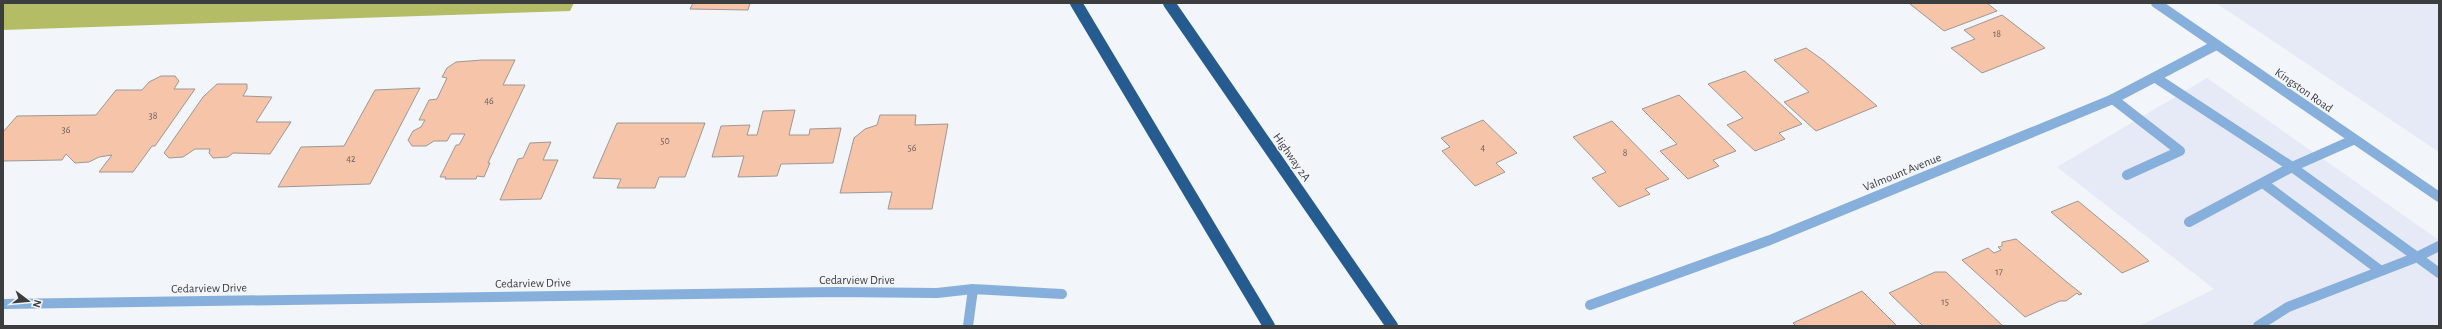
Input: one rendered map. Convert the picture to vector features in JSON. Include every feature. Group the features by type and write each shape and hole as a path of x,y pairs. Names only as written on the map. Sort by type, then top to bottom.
{"highway":[{"path":"1076,3 1269,326"},
{"name":"Highway 2A","path":"1169,3 1392,326"}],"street":[{"name":"Kingston Road","path":"2156,3 2353,140 2439,197"},
{"name":"Valmount Avenue","path":"1590,305 1770,240 2113,99 2156,78 2216,45"},
{"path":"2156,78 2292,167 2439,273"},
{"path":"2113,99 2180,151 2127,174"},
{"path":"2189,222 2292,167 2353,140"},
{"path":"2263,183 2382,270"},
{"path":"2258,326 2288,307 2418,257 2439,246"},
{"path":"968,326 973,289"},
{"name":"Cedarview Drive","path":"3,304 835,292 937,293 973,289 1062,294"}],"shaded area":[{"path":"2216,3 2439,3 2439,152"},
{"path":"2207,78 2439,240 2439,326 2139,326 2214,289 2057,167"}],"green space":[{"path":"3,3 574,3 570,11 3,30"}],"building":[{"path":"693,3 750,3 748,10 690,9"},
{"path":"1987,3 1997,11 1944,31 1910,4"},
{"path":"2002,15 2045,48 1982,73 1951,48 1975,39 1964,30"},
{"path":"1806,48 1823,60 1877,106 1816,131 1784,102 1809,92 1774,60"},
{"path":"515,60 503,85 525,85 488,163 490,163 484,177 477,176 476,179 445,179 446,177 440,177 456,145 459,145 465,134 451,134 447,141 434,141 426,146 412,146 408,140 413,131 421,127 425,120 419,120 429,100 437,99 447,78 442,77 447,68 456,62"},
{"path":"1745,71 1802,124 1779,133 1785,139 1755,151 1727,125 1743,118 1708,84"},
{"path":"161,76 175,76 179,81 174,89 195,89 155,146 152,146 133,172 99,172 112,155 99,157 89,162 75,163 66,154 62,160 3,161 3,132 17,116 96,115 116,90 142,90 149,82"},
{"path":"217,84 247,84 247,89 243,96 272,97 256,122 291,122 270,154 233,153 228,157 213,158 209,153 210,149 195,149 183,157 169,158 164,153 203,97"},
{"path":"420,88 370,184 278,187 301,147 344,146 375,90"},
{"path":"1679,95 1736,151 1713,160 1719,166 1688,179 1660,151 1677,144 1642,109"},
{"path":"795,110 789,135 809,135 810,129 841,128 833,163 781,164 777,176 738,177 744,156 712,157 721,126 750,125 747,135 757,135 763,111"},
{"path":"880,115 916,115 915,125 948,124 932,209 888,209 892,192 840,193 854,138 865,129 877,125"},
{"path":"1483,120 1517,153 1496,163 1505,172 1475,186 1442,151 1450,147 1441,138"},
{"path":"1612,121 1669,179 1645,189 1650,194 1619,207 1592,178 1606,172 1573,137"},
{"path":"617,123 705,123 685,177 659,177 655,188 617,188 621,179 593,178"},
{"path":"551,142 543,160 558,160 541,199 500,200 518,159 523,158 530,143"},
{"path":"2078,201 2149,261 2122,273 2051,212"},
{"path":"2016,239 2082,294 2079,295 2077,293 2066,301 2060,301 2025,317 1962,260 1988,248 1994,253 2001,250 1998,247 2002,246 2002,242"},
{"path":"1935,272 1946,272 2003,326 1923,326 1889,293"},
{"path":"1862,291 1897,326 1796,326 1793,323"}]}
